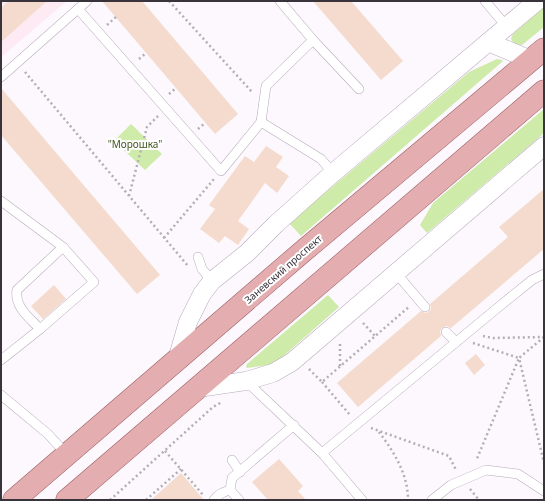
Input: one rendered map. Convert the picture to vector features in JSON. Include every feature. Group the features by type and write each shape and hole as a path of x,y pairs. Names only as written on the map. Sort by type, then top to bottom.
{"main road":[{"name":"Заневский проспект","path":"19,496 301,253 538,55"},
{"path":"67,500 544,91"}],"street":[{"path":"177,360 188,322 202,294 212,281 247,253 276,224 333,173 537,1"},
{"path":"488,42 538,55"},
{"path":"198,388 246,381 273,373 292,362 544,146"}],"lane":[{"path":"1,77 87,1"},
{"path":"280,1 313,40 360,90"},
{"path":"485,1 507,27"},
{"path":"78,9 221,171 261,122 266,86 313,40"},
{"path":"261,122 321,159 333,173"},
{"path":"1,201 63,247 94,282 40,329 1,360"},
{"path":"40,329 18,304 16,297 17,290 63,247"},
{"path":"198,257 202,269 212,281"},
{"path":"396,273 426,307"},
{"path":"322,453 532,280 544,274"},
{"path":"446,332 461,338"},
{"path":"246,381 322,453 362,500"},
{"path":"1,394 48,434 66,454"},
{"path":"230,490 232,478 294,426"},
{"path":"232,460 240,472"},
{"path":"432,500 452,485 486,470 518,474 544,491"},
{"path":"214,500 216,496 230,490"},
{"path":"230,490 239,500"}],"path":[{"path":"169,1 264,104"},
{"path":"17,63 191,270"},
{"path":"129,196 147,127 166,109"},
{"path":"164,238 221,171"},
{"path":"322,382 418,299"},
{"path":"461,338 544,337"},
{"path":"305,364 358,424 449,456 466,478 519,358 544,337"},
{"path":"461,338 519,358"},
{"path":"340,340 340,366"},
{"path":"519,358 544,463"},
{"path":"110,500 213,407 227,399"},
{"path":"378,431 392,450 402,472 408,500"},
{"path":"165,451 207,500"},
{"path":"146,500 181,469"}],"shaded area":[{"path":"1,1 67,1 1,57"}],"green space":[{"path":"544,7 544,27 522,45 514,44 511,39 512,35"},
{"path":"497,59 503,61 301,236 289,223 469,72"},
{"path":"544,109 544,131 542,135 427,233 420,225 433,203"},
{"name":"\"Морошка\"","path":"131,124 162,154 145,170 114,141"},
{"path":"328,295 339,307 279,360 269,365 247,368 247,364"}],"building":[{"path":"9,1 47,1 1,42 1,8"},
{"path":"102,1 142,1 238,114 215,134"},
{"path":"313,1 351,1 403,61 381,80"},
{"path":"1,88 160,275 137,294 1,135"},
{"path":"266,146 283,157 276,167 289,176 277,193 265,183 238,221 249,229 238,245 225,236 219,243 200,229 215,209 209,205 245,156 254,162"},
{"path":"544,189 544,249 451,328 447,326 442,328 440,331 441,336 358,407 337,383 421,311 426,313 429,311 431,309 430,304 508,237 499,227"},
{"path":"54,285 66,299 43,319 31,306"},
{"path":"476,354 485,365 474,375 465,363"},
{"path":"279,459 303,486 298,491 306,500 268,500 252,482"},
{"path":"181,473 204,500 151,500"}]}
